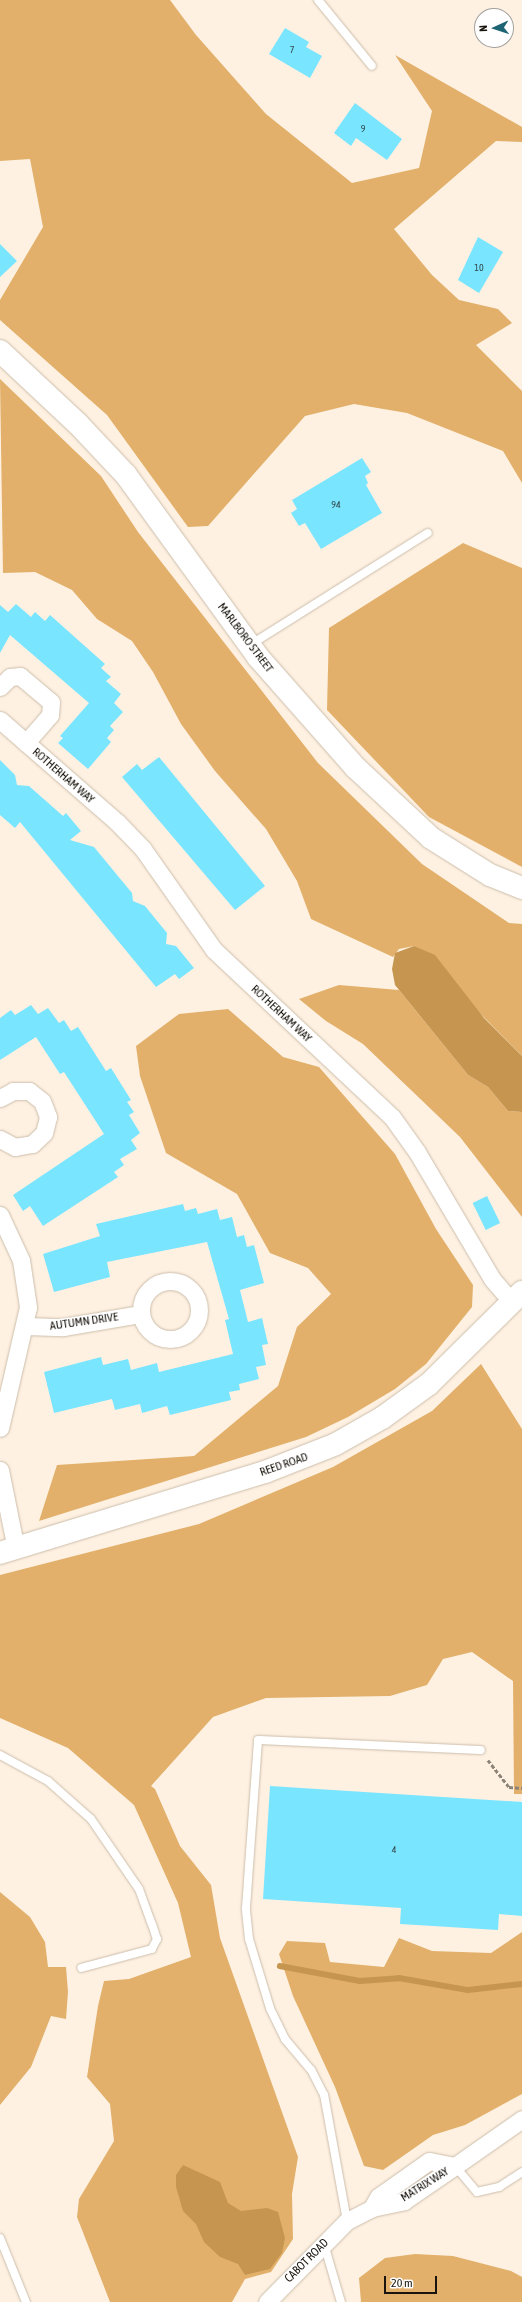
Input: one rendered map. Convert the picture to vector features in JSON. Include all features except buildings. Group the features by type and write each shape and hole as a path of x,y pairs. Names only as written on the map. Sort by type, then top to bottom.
{"street":[{"name":"MARLBORO STREET","path":"0,351 78,424 126,475 249,645 308,716 410,821 457,856 490,875 522,888"},
{"name":"ROTHERHAM WAY","path":"0,687 10,677 20,676 51,702 50,714 26,743"},
{"name":"ROTHERHAM WAY","path":"0,720 143,849 220,957 392,1117 417,1152 486,1269 517,1297"},
{"path":"0,1098 12,1090 29,1091 39,1097 47,1111 46,1128 37,1141 21,1147 2,1144"},
{"path":"0,1215 24,1271 26,1326 0,1428"},
{"name":"REED ROAD","path":"8,1551 265,1472 336,1444 382,1418 429,1384 517,1297"},
{"name":"AUTUMN DRIVE","path":"26,1326 63,1327 141,1314"},
{"path":"0,1470 8,1551"},
{"name":"MATRIX WAY","path":"347,2221 372,2208 404,2201 522,2119"},
{"name":"CABOT ROAD","path":"267,2302 347,2221"}],"lane":[{"path":"318,0 372,66"},
{"path":"249,645 428,533"},
{"path":"347,2221 324,2094 279,2026 258,1977 249,1939 246,1908 258,1740 481,1750"},
{"path":"0,1755 48,1781 91,1819 139,1889 157,1939 152,1949 81,1968"},
{"path":"455,2166 477,2192 499,2187 522,2172"},
{"path":"0,2238 26,2302"},
{"path":"324,2244 341,2302"}],"path":[{"path":"481,1750 509,1787 522,1788"}],"shaded area":[{"path":"0,0 170,0 196,35 266,114 352,183 419,168 432,111 395,55 522,127 522,142 496,141 394,229 432,275 459,300 498,309 512,323 476,345 522,391 522,483 503,451 407,413 354,404 305,416 208,526 188,527 107,415 0,320 0,300 43,227 30,159 0,161"},
{"path":"0,379 101,476 138,532 318,763 422,864 509,923 522,924 522,1056 414,946 399,949 393,957 311,919 297,881 266,829 215,771 181,724 153,672 132,641 97,619 72,590 35,572 3,573"},
{"path":"463,543 522,568 522,867 429,817 327,710 329,628"},
{"path":"414,946 435,955 484,1018 522,1056 522,1112 508,1111 488,1087 468,1075 395,985 392,969 395,953"},
{"path":"339,985 399,990 468,1075 488,1087 508,1111 522,1112 522,1217 460,1137 363,1044 326,1021 299,999"},
{"path":"228,1009 283,1057 319,1067 395,1154 436,1229 473,1285 472,1307 426,1364 395,1389 348,1417 306,1437 39,1521 57,1465 194,1456 278,1386 297,1327 331,1294 308,1268 270,1253 237,1194 166,1153 140,1076 136,1046 179,1014"},
{"path":"481,1364 522,1429 522,1794 514,1794 513,1681 472,1652 443,1659 427,1685 390,1696 266,1698 213,1717 151,1786 155,1789 180,1846 211,1885 220,1938 298,2157 292,2194 293,2239 271,2272 245,2279 232,2302 110,2302 77,2217 79,2199 114,2141 110,2104 87,2077 98,2006 104,1981 129,1979 191,1957 178,1903 134,1805 68,1748 0,1718 0,1575 199,1524 333,1467 432,1411"},
{"path":"0,1892 30,1917 45,1942 48,1967 66,1967 68,1992 66,2019 51,2016 31,2067 0,2105"},
{"path":"522,1932 522,2094 465,2125 433,2135 383,2170 364,2166 335,2087 293,1996 279,1954 287,1941 325,1943 330,1962 384,1967 399,1938 432,1951 491,1953"},
{"path":"183,2165 220,2182 228,2203 241,2211 267,2208 278,2212 285,2238 282,2253 270,2269 245,2275 238,2264 220,2257 204,2242 196,2224 183,2211 176,2187 176,2175"},
{"path":"415,2254 453,2256 511,2271 522,2277 522,2302 361,2302 359,2278 385,2258"}],"waterway":[{"path":"280,1966 360,1981 399,1978 468,1990 522,1984"}]}
